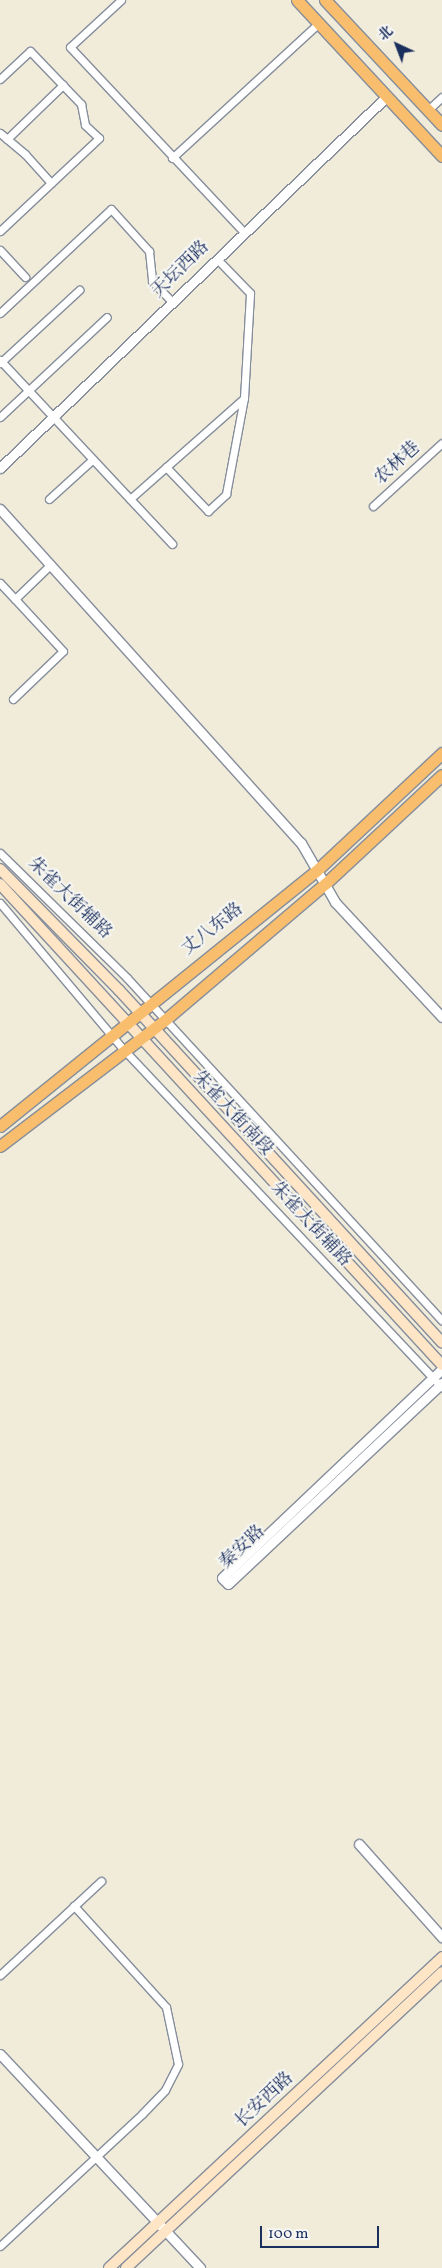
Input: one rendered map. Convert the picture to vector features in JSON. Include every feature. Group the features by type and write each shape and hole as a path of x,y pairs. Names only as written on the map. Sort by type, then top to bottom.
{"main road":[{"path":"297,0 442,156"},
{"path":"325,0 442,125"},
{"name":"丈八东路","path":"0,1126 138,1012 316,870 442,753"},
{"name":"丈八东路","path":"0,1146 166,1019 326,883 442,775"},
{"name":"朱雀大街南段","path":"0,869 154,1028 442,1342"},
{"name":"朱雀大街南段","path":"0,884 442,1365"},
{"name":"长安西路","path":"109,2268 442,1957"},
{"name":"长安西路","path":"126,2268 442,1972"}],"street":[{"path":"121,0 70,47 172,158 244,232"},
{"path":"172,158 319,24"},
{"path":"0,79 30,51 81,104 85,125 99,138 0,232"},
{"path":"7,139 63,85"},
{"name":"天坛西路","path":"0,468 386,97"},
{"path":"428,110 442,97"},
{"path":"0,133 51,183"},
{"path":"0,313 111,209 149,251 152,281 172,302"},
{"path":"0,250 25,277"},
{"path":"166,467 208,511 226,494 244,398 250,293 217,259"},
{"path":"79,290 0,362 29,390 172,544"},
{"path":"0,417 107,317"},
{"path":"130,499 244,398"},
{"name":"农林巷","path":"373,506 442,443"},
{"path":"49,500 93,459"},
{"path":"0,509 301,842 316,870 326,883 335,902 442,1017"},
{"path":"15,599 51,564"},
{"path":"0,582 63,651 13,699"},
{"name":"朱雀大街辅路","path":"0,853 166,1019 442,1320"},
{"name":"朱雀大街辅路","path":"0,904 124,1050 441,1385"},
{"name":"秦安路","path":"441,1385 228,1584 222,1578 442,1369"},
{"path":"360,1844 442,1937"},
{"path":"0,1975 101,1881"},
{"path":"0,2246 94,2155 165,2090 178,2064 166,2007 74,1906"},
{"path":"0,2054 94,2155 160,2222 200,2268"}]}
